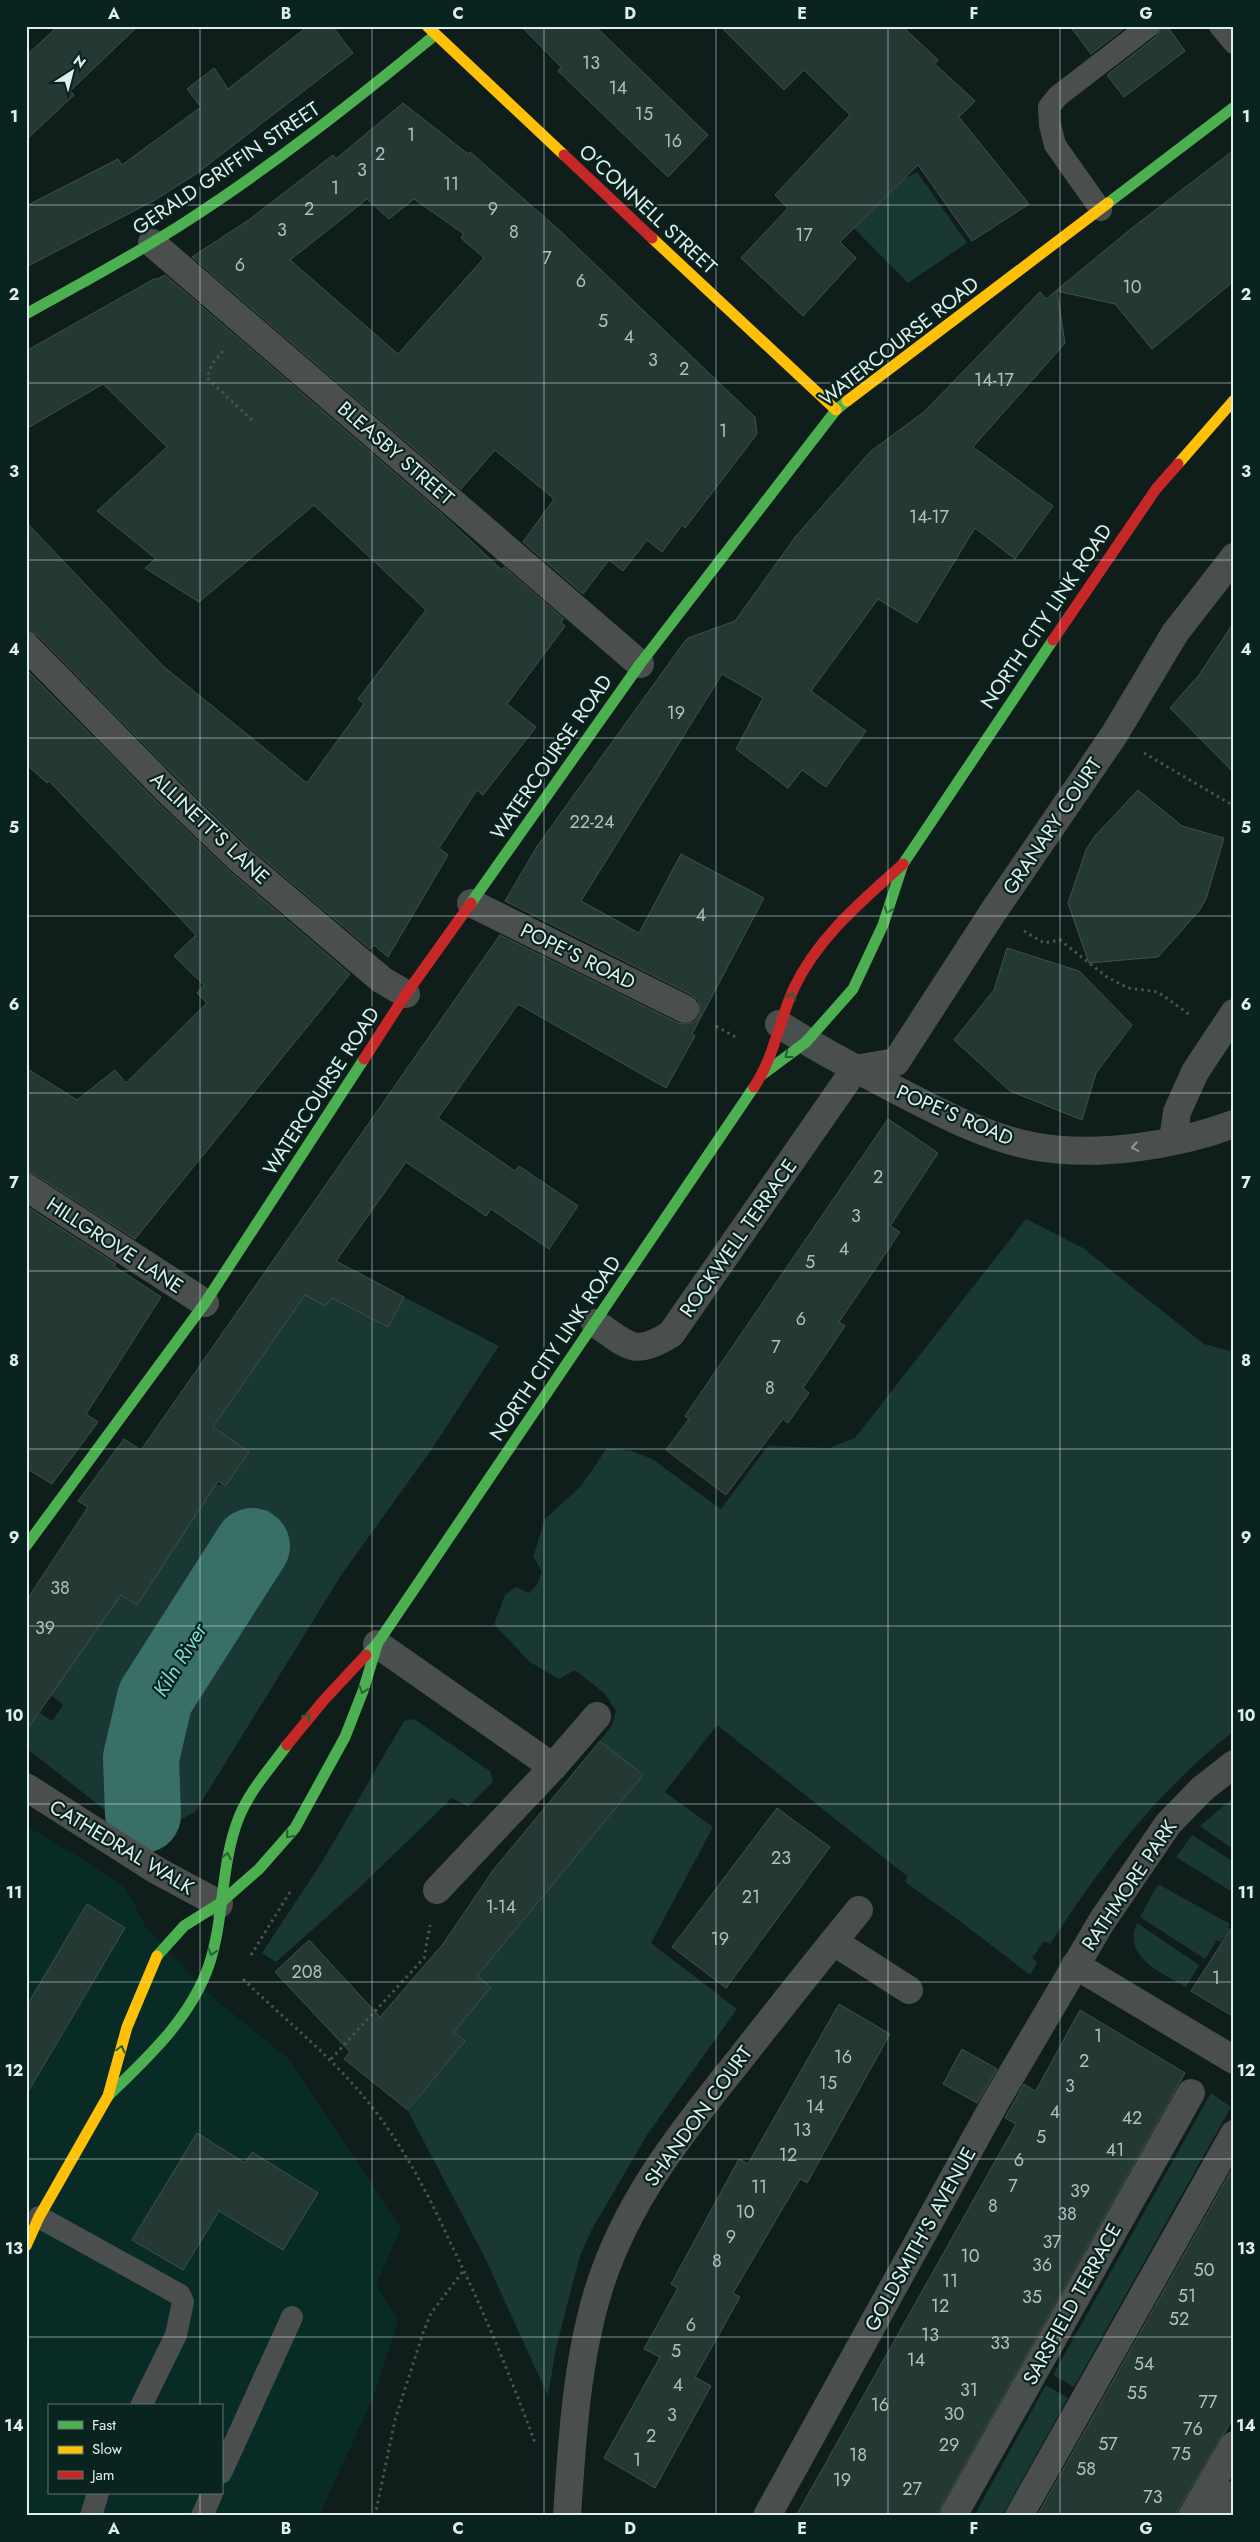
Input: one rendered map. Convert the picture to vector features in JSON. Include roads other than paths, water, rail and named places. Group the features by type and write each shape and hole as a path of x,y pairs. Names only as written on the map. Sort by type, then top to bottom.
{"main road":[{"name":"GERALD GRIFFIN STREET","path":"26,314 152,243 268,166 350,106 435,29"},
{"name":"O'CONNELL STREET","path":"435,29 836,410"},
{"name":"WATERCOURSE ROAD","path":"26,1546 205,1303 406,994 640,664 836,410 1234,107"},
{"name":"NORTH CITY LINK ROAD","path":"763,1074 806,1042 853,989 883,925 904,864 973,756 1118,543 1162,482 1234,400"},
{"name":"NORTH CITY LINK ROAD","path":"108,2096 163,2042 203,1981 214,1945 227,1852 247,1800 308,1715 343,1676 377,1644 763,1074 779,1024 810,960 855,907 904,864"},
{"name":"NORTH CITY LINK ROAD","path":"26,2246 39,2217 108,2096 127,2027 157,1956 184,1926 219,1904 259,1870 295,1828 345,1737 363,1691 377,1644"}],"street":[{"name":"BLEASBY STREET","path":"152,243 640,664"},
{"name":"GRANARY COURT","path":"855,1069 896,1062 993,912 1114,735 1175,633 1234,557"},
{"name":"ALLINETT'S LANE","path":"26,646 167,790 237,857 382,980 406,994"},
{"name":"POPE'S ROAD","path":"471,903 684,1009"},
{"path":"1173,1140 1177,1112 1195,1072 1234,1013"},
{"name":"POPE'S ROAD","path":"779,1024 806,1042 855,1069 944,1114 997,1136 1032,1146 1064,1149 1128,1149 1173,1140 1234,1124"},
{"name":"ROCKWELL TERRACE","path":"594,1323 631,1347 644,1348 653,1346 671,1334 855,1069"},
{"name":"HILLGROVE LANE","path":"26,1187 205,1303"},
{"path":"377,1644 552,1767"},
{"path":"437,1890 597,1716"},
{"name":"RATHMORE PARK","path":"1234,1764 1202,1789 1168,1824 1121,1890 1075,1965 1234,2060"},
{"name":"CATHEDRAL WALK","path":"26,1787 156,1870 219,1904"},
{"name":"SHANDON COURT","path":"567,2516 583,2360 597,2296 621,2231 648,2180 677,2138 859,1910"},
{"path":"834,1942 909,1990"},
{"name":"GOLDSMITH'S AVENUE","path":"767,2516 996,2101 1075,1965"},
{"name":"SARSFIELD TERRACE","path":"954,2516 1191,2093"},
{"path":"1019,2516 1234,2134"},
{"path":"1192,2516 1234,2446"},
{"path":"1220,2516 1234,2495"}],"lane":[{"path":"1101,210 1055,145 1050,107 1058,96 1149,26"},
{"path":"1220,26 1234,43"},
{"path":"39,2217 180,2295 184,2302 176,2335 142,2404"},
{"path":"222,2471 292,2316"},
{"path":"91,2516 98,2494"},
{"path":"202,2516 212,2494"}],"waterway":[{"name":"Kiln River","path":"143,1815 141,1758 155,1698 252,1546"}]}
